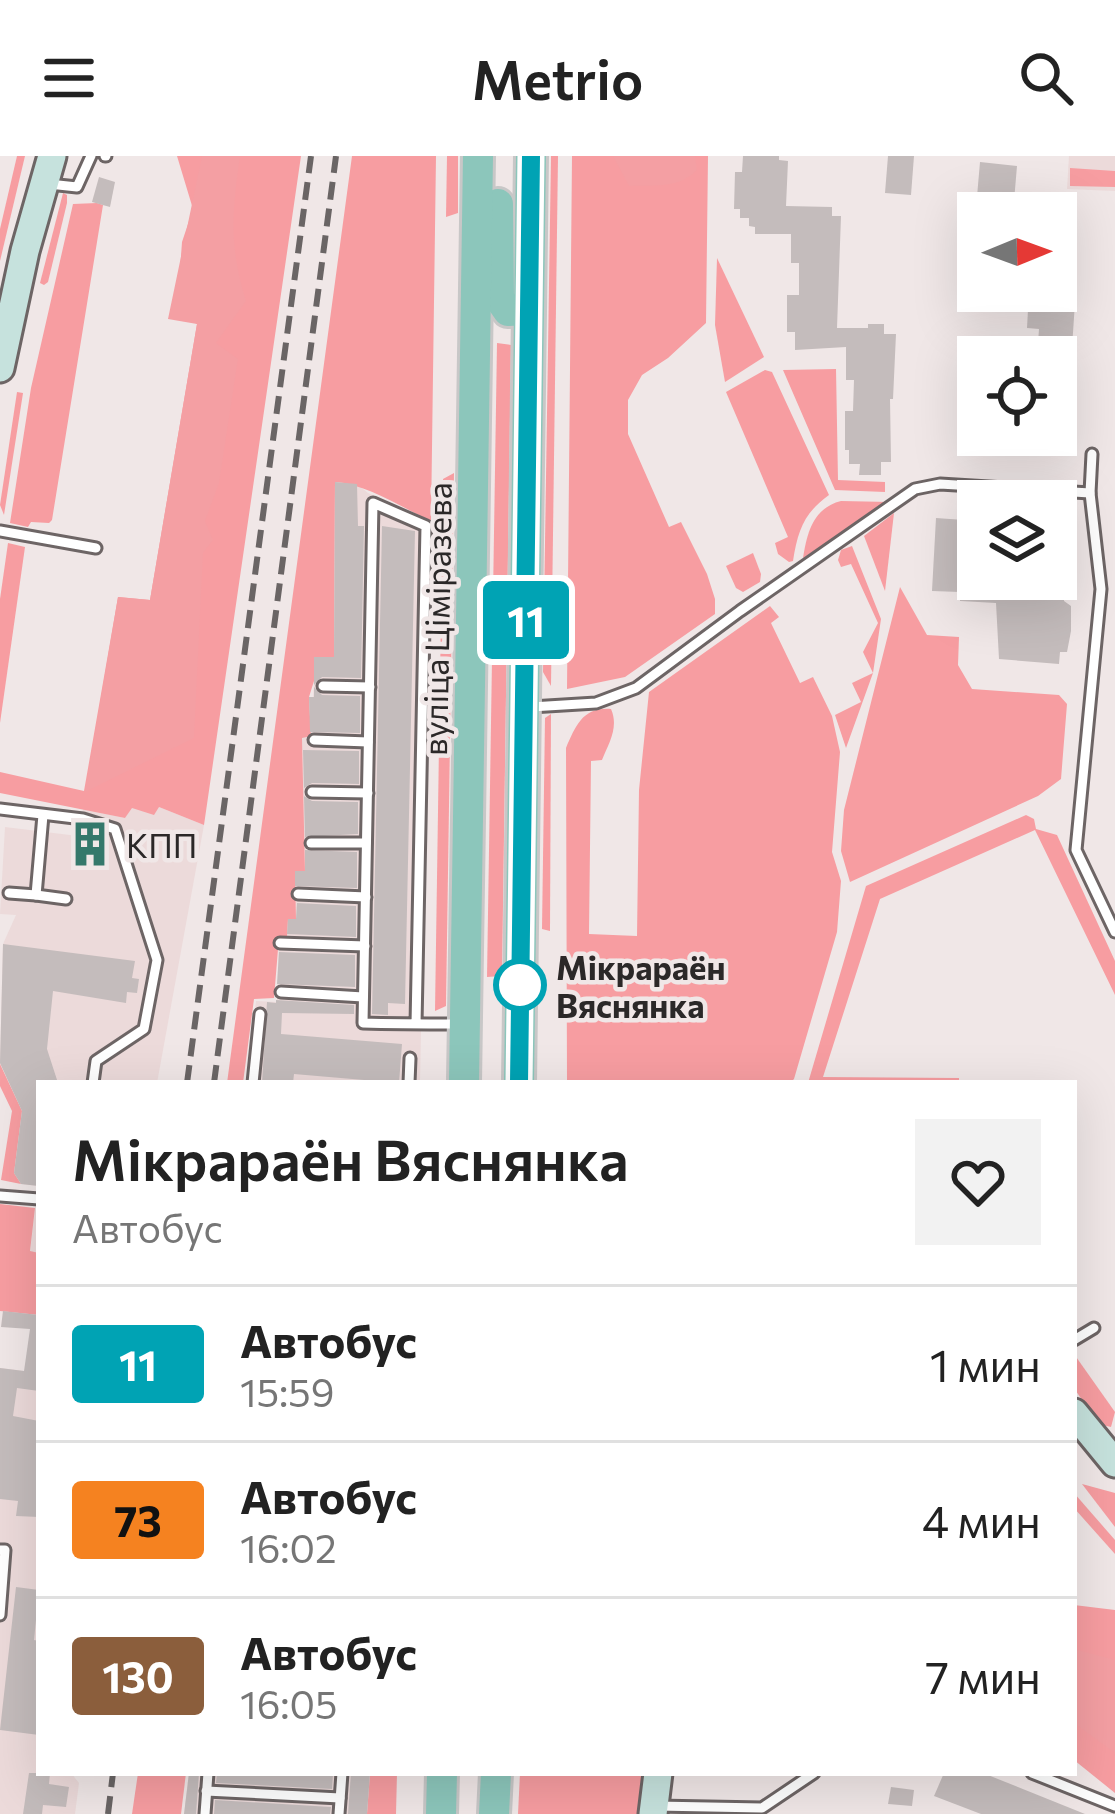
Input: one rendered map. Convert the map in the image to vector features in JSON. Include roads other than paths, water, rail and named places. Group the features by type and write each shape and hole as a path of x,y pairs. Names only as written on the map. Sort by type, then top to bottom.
{"main road":[{"name":"вуліца Ціміразева","path":"464,1080 478,156"},
{"path":"496,156 499,298 508,311 528,310"},
{"path":"519,1080 531,156"},
{"path":"441,1814 442,1776"},
{"path":"494,1814 496,1776"}],"street":[{"path":"0,368 47,169"},
{"path":"1077,1417 1115,1463"},
{"path":"653,1810 658,1776"}],"lane":[{"path":"47,169 77,187 91,156"},
{"path":"1092,454 1090,494 1101,589 1076,850 1115,932"},
{"path":"525,706 596,703 636,688 915,489 940,484 1090,494"},
{"path":"416,1024 426,526 374,503 363,1023 416,1024 465,1024"},
{"path":"0,531 96,548"},
{"path":"322,686 370,687"},
{"path":"314,740 368,742"},
{"path":"312,792 368,793"},
{"path":"0,809 82,819 116,829 157,960 144,1029 96,1061 93,1080"},
{"path":"35,895 43,815"},
{"path":"311,843 366,843"},
{"path":"9,892 66,899"},
{"path":"298,894 366,897"},
{"path":"280,943 365,946"},
{"path":"281,992 363,997"},
{"path":"253,1080 260,1014"},
{"path":"409,1080 410,1058"},
{"path":"0,1196 36,1199"},
{"path":"1077,1338 1094,1328"},
{"path":"0,1550 5,1550 0,1615"},
{"path":"205,1814 208,1776"},
{"path":"339,1814 341,1776"},
{"path":"653,1810 762,1808 810,1776"},
{"path":"1040,1776 1115,1806"},
{"path":"206,1791 340,1798"}],"railway":[{"path":"187,1080 311,156"},
{"path":"214,1080 336,156"},
{"path":"108,1814 113,1776"}],"place":[{"name":"КПП","path":"90,844"},
{"name":"Мікрараён Вяснянка","path":"520,985"}]}
